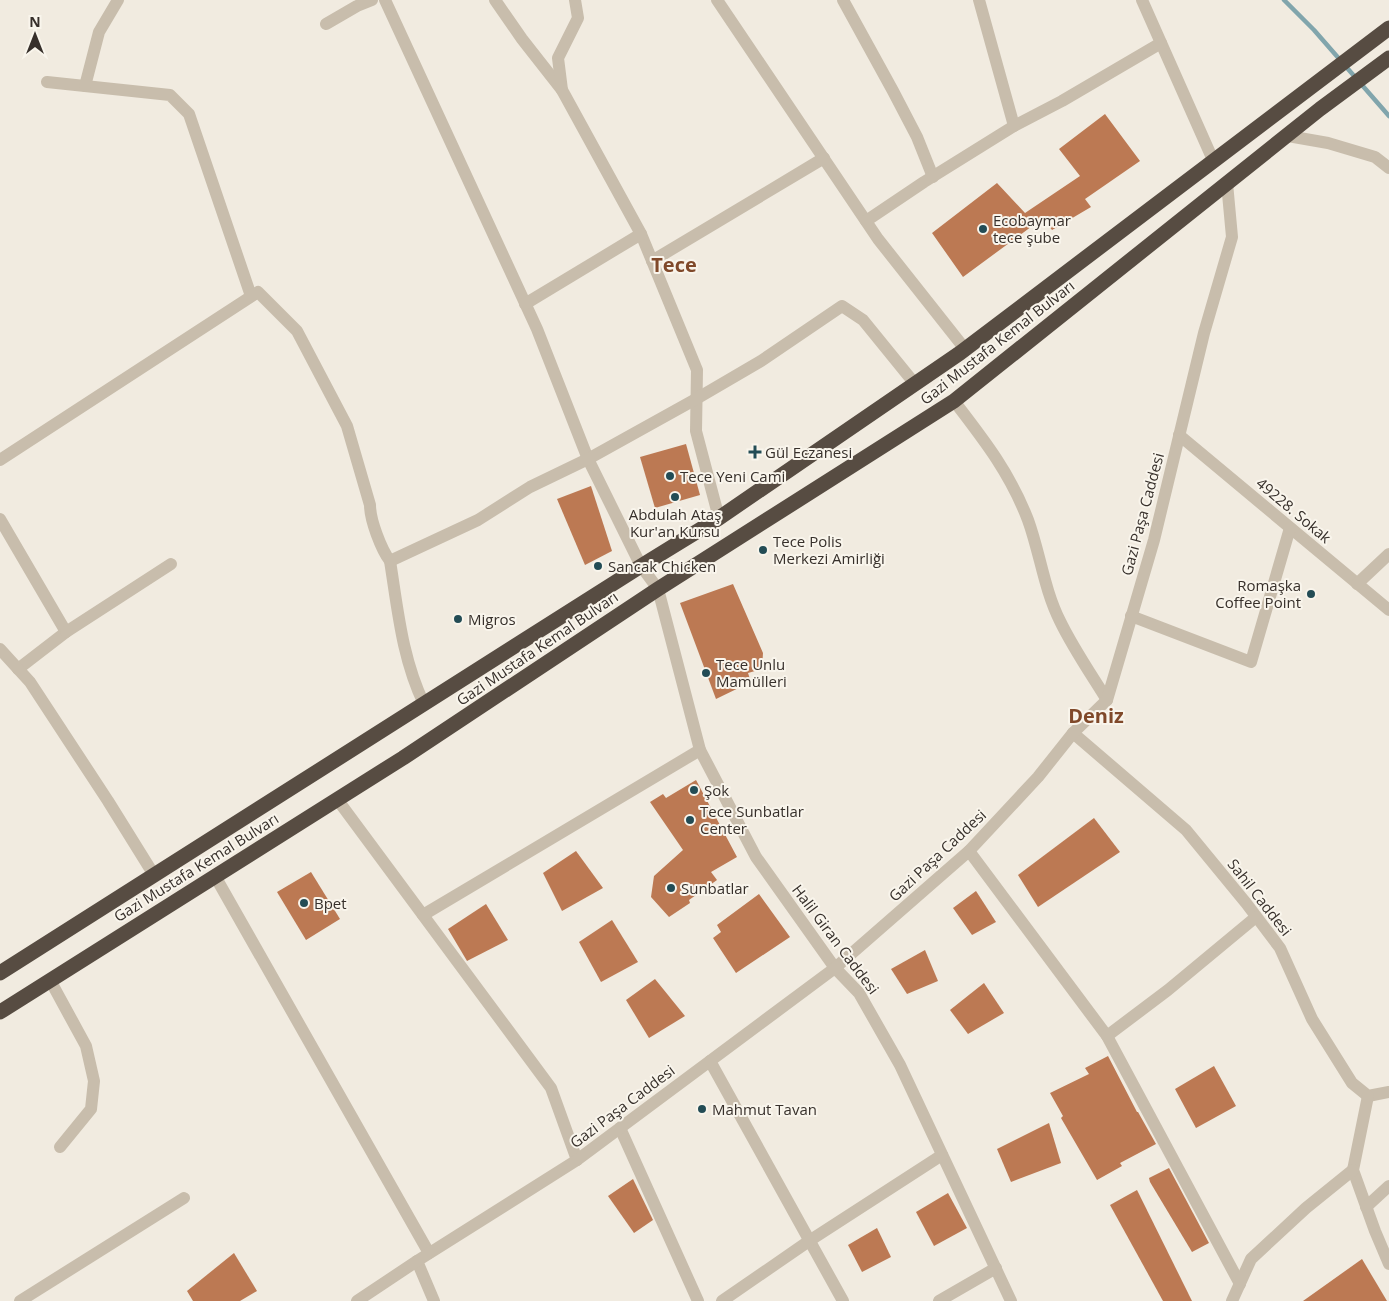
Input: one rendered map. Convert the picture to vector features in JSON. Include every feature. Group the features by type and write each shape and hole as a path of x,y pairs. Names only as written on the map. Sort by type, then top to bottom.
{"highway":[{"name":"Gazi Mustafa Kemal Bulvarı","path":"0,973 719,518 965,350 1389,28"},
{"name":"Gazi Mustafa Kemal Bulvarı","path":"0,1012 420,747 658,589 954,401 1227,183 1389,58"}],"street":[{"path":"85,86 99,32 118,0"},
{"path":"326,24 372,0"},
{"path":"385,0 537,329 588,459 641,566 658,589"},
{"path":"495,0 522,39 562,90 641,234 697,370 696,431 719,518"},
{"path":"562,90 558,58 578,18 575,0"},
{"path":"717,0 878,239 965,350"},
{"path":"843,0 917,137 933,177"},
{"path":"979,0 1014,126"},
{"path":"1142,0 1213,160"},
{"path":"866,221 1014,126 1062,101 1161,43"},
{"path":"47,82 170,95 189,114 251,296"},
{"path":"1288,136 1328,143 1375,157 1389,168"},
{"path":"652,261 824,158"},
{"name":"Gazi Paşa Caddesi","path":"357,1301 577,1160 835,968 969,851 1038,777 1072,734 1106,700 1154,540 1204,333 1232,237 1227,183"},
{"path":"525,304 641,234"},
{"path":"0,460 258,292 297,331 347,426 370,505 370,514 385,554 390,561 403,645 413,682 424,704"},
{"path":"390,561 478,520 530,487 588,459 696,399 761,361 842,306 862,320 915,384"},
{"path":"954,401 987,444 1011,480 1028,521 1045,583 1060,621 1106,700"},
{"name":"49228. Sokak","path":"1179,435 1389,610"},
{"path":"0,519 66,632"},
{"path":"1131,616 1251,662 1290,528"},
{"path":"1357,584 1389,554"},
{"path":"18,669 66,632 171,564"},
{"name":"Halil Giran Caddesi","path":"658,589 700,750 756,857 835,968 859,993 900,1065 1011,1301"},
{"path":"0,650 30,682 154,875"},
{"name":"Sahil Caddesi","path":"1072,734 1186,830 1280,948 1312,1019 1352,1083 1368,1096"},
{"path":"423,915 700,750"},
{"path":"337,799 551,1088 577,1160"},
{"path":"969,851 1106,1036 1240,1284"},
{"path":"215,876 429,1254"},
{"path":"1106,1036 1168,990 1256,917"},
{"path":"50,980 86,1046 94,1081 91,1110 60,1147"},
{"path":"710,1061 843,1301"},
{"path":"1389,1092 1368,1096 1353,1170 1389,1264"},
{"path":"620,1128 698,1301"},
{"path":"722,1301 809,1240 942,1155"},
{"path":"1232,1301 1251,1259 1306,1208 1353,1170"},
{"path":"1366,1207 1389,1186"},
{"path":"20,1301 184,1198"},
{"path":"417,1261 434,1301"},
{"path":"939,1301 996,1268"}],"building":[{"path":"1105,114 1140,161 1085,199 1091,207 1052,230 1043,218 963,277 932,233 997,183 1025,213 1080,176 1059,149"},
{"name":"Tece Yeni Cami","path":"686,444 700,495 655,508 640,457"},
{"path":"591,486 612,551 585,565 557,499"},
{"path":"733,584 763,653 762,669 748,673 751,682 716,699 680,603"},
{"path":"696,780 737,857 711,872 717,880 689,900 690,903 669,917 651,897 654,876 683,850 650,802 663,794 666,798"},
{"path":"1094,818 1120,852 1038,907 1018,875"},
{"path":"576,851 603,888 562,911 543,873"},
{"path":"311,872 340,919 306,940 277,892"},
{"path":"976,891 996,922 972,935 953,908"},
{"path":"759,894 790,937 736,973 713,938 721,932 717,925"},
{"path":"486,904 508,940 467,961 448,929"},
{"path":"612,920 638,962 601,982 579,942"},
{"path":"925,950 938,981 907,994 891,969"},
{"path":"655,979 685,1016 649,1038 626,1000"},
{"path":"984,983 1004,1013 968,1034 950,1010"},
{"path":"1108,1056 1156,1144 1120,1163 1122,1166 1097,1180 1061,1118 1063,1116 1050,1093 1089,1074 1085,1068"},
{"path":"1214,1066 1236,1106 1196,1128 1175,1089"},
{"path":"1049,1123 1061,1163 1011,1182 997,1149"},
{"path":"1169,1168 1209,1243 1192,1252 1150,1182 1149,1178"},
{"path":"633,1179 653,1220 634,1233 608,1196"},
{"path":"1137,1190 1192,1301 1163,1301 1110,1205"},
{"path":"948,1193 967,1228 934,1246 916,1212"},
{"path":"877,1228 891,1257 862,1272 848,1245"},
{"path":"234,1253 257,1291 240,1301 193,1301 187,1291"},
{"path":"1362,1259 1387,1301 1303,1301"}],"waterway":[{"path":"1284,0 1314,30 1389,116"}],"place":[{"name":"Ecobaymar tece şube","path":"983,229"},
{"name":"Gül Eczanesi","path":"755,452"},
{"name":"Tece Yeni Cami","path":"670,476"},
{"name":"Abdulah Ataş Kur'an Kursu","path":"675,497"},
{"name":"Tece Polis Merkezi Amirliği","path":"763,550"},
{"name":"Sancak Chicken","path":"598,566"},
{"name":"Romaşka Coffee Point","path":"1311,594"},
{"name":"Migros","path":"458,619"},
{"name":"Tece Unlu Mamülleri","path":"706,673"},
{"name":"Şok","path":"694,790"},
{"name":"Tece Sunbatlar Center","path":"690,820"},
{"name":"Sunbatlar","path":"671,888"},
{"name":"Bpet","path":"304,903"},
{"name":"Mahmut Tavan","path":"702,1109"}],"district":[{"name":"Tece","path":"674,264"},
{"name":"Deniz","path":"1096,715"}]}
